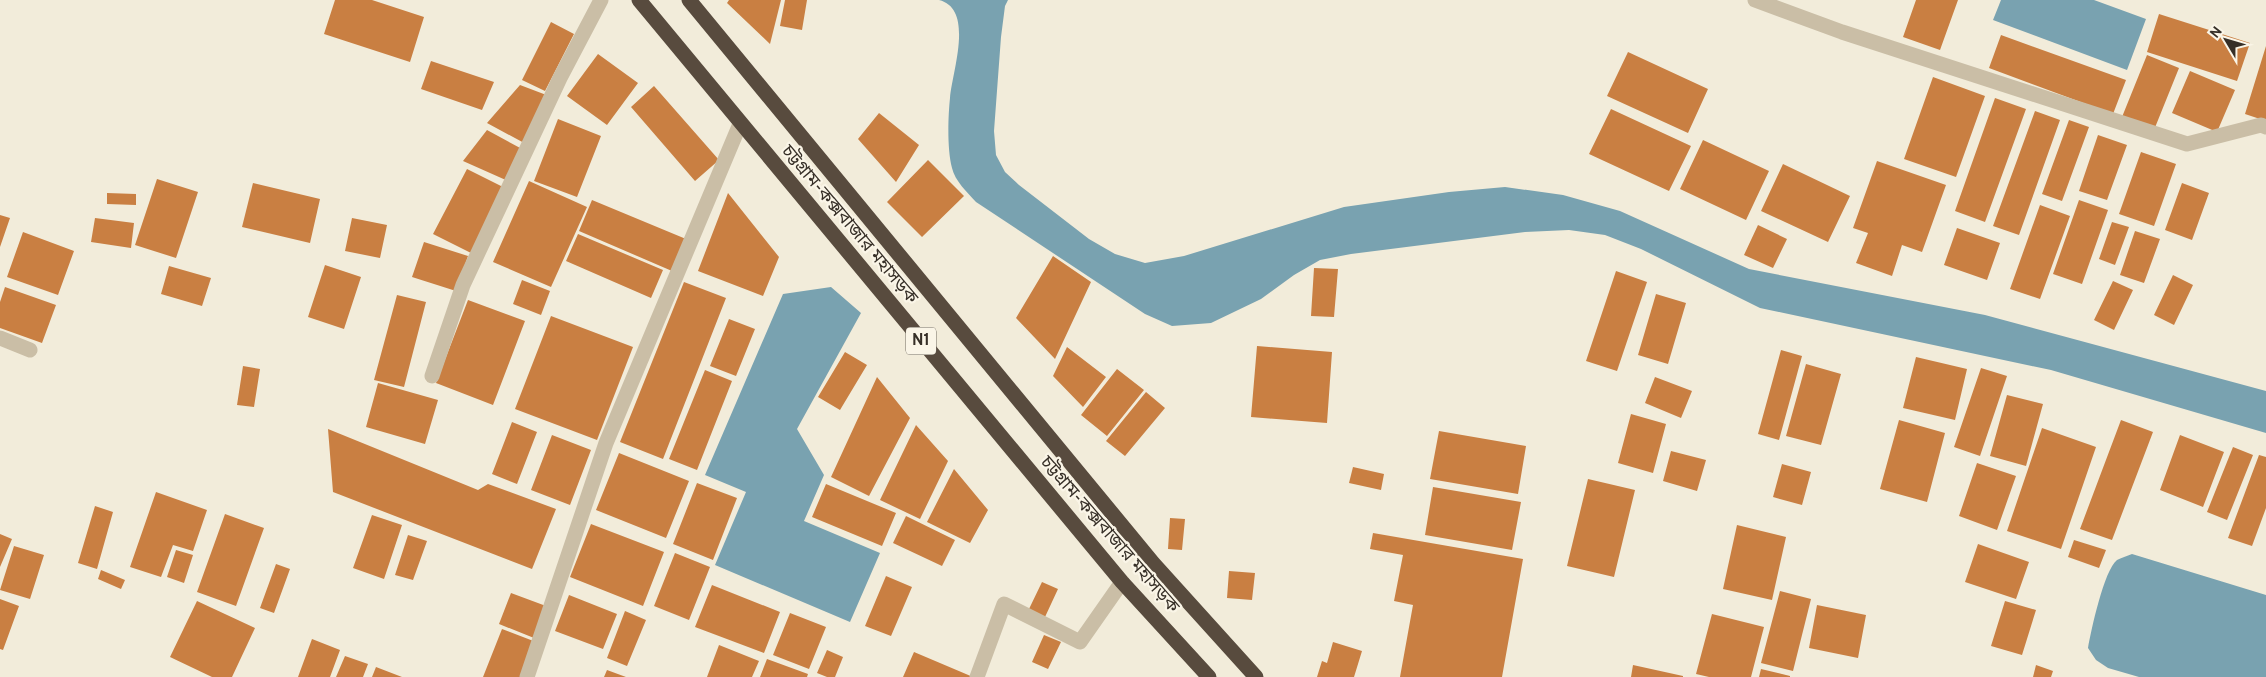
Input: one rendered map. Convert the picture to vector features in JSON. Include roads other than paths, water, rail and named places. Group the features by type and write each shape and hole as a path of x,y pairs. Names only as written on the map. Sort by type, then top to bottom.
{"highway":[{"name":"চট্টগ্রাম-কক্সবাজার মহাসড়ক","path":"639,0 1122,582 1209,677"},
{"name":"চট্টগ্রাম-কক্সবাজার মহাসড়ক","path":"689,0 1153,563 1256,677"}],"street":[{"path":"432,376 462,285 560,78 601,0"},
{"path":"1754,0 1842,32 2188,144 2261,126 2266,127"},
{"path":"527,677 606,443 740,124"},
{"path":"0,338 30,350"},
{"path":"977,677 1004,604 1080,642 1122,582"}],"water":[{"path":"939,0 1008,0 1005,6 1001,37 994,131 996,155 1005,172 1019,185 1089,239 1115,254 1145,263 1184,256 1344,207 1449,192 1505,187 1563,195 1620,211 1749,269 1985,315 2266,391 2266,433 2051,370 1760,308 1641,249 1605,235 1569,230 1525,232 1351,254 1320,260 1294,275 1261,299 1211,323 1172,326 1145,314 976,202 959,182 950,160 948,133 950,98 959,43 959,28 956,15 950,6"},
{"path":"2001,0 2094,0 2146,19 2127,70 1993,20"},
{"path":"831,287 861,313 797,429 824,475 804,521 880,553 850,622 715,565 746,492 705,475 783,294"},
{"path":"2132,554 2266,595 2266,677 2139,677 2108,668 2096,660 2088,648 2095,615 2107,576 2117,560"}]}
